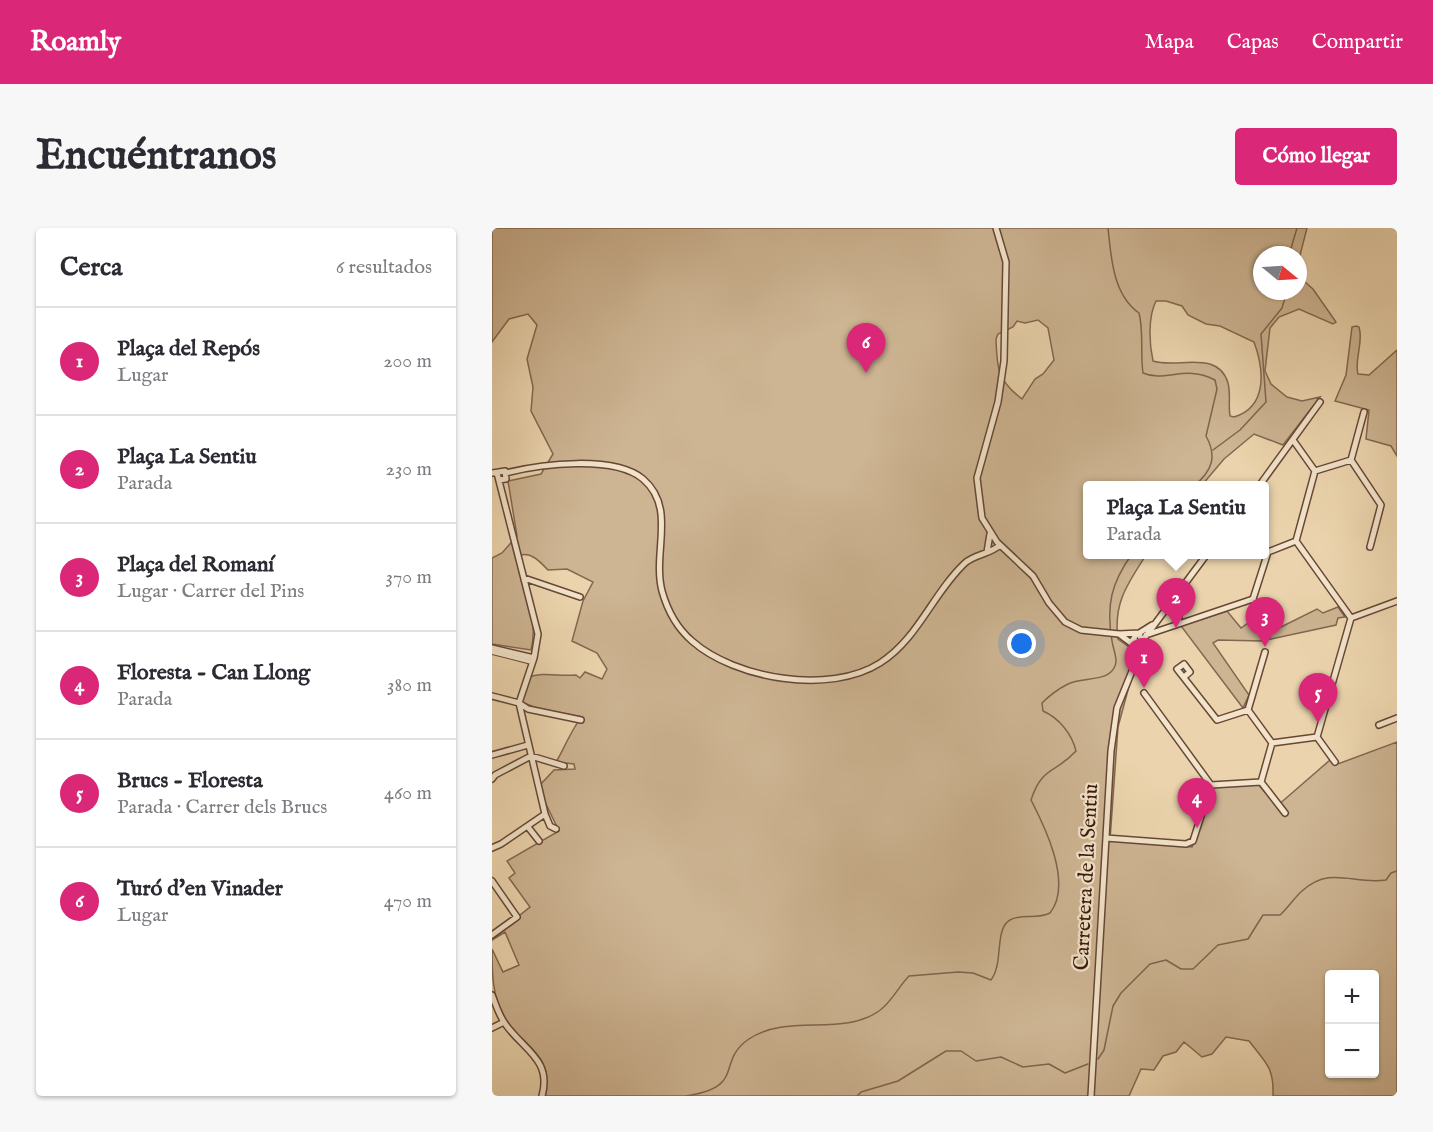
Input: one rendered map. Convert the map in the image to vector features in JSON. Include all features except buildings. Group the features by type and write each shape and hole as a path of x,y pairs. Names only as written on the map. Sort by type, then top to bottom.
{"street":[{"path":"996,228 1006,262 1004,361 998,402 977,478 980,508 990,534 1033,576 1048,603 1065,622 1075,628 1101,632 1139,633"},
{"path":"1263,481 1320,402"},
{"path":"1364,412 1351,460 1381,505 1370,547"},
{"path":"1293,440 1315,471"},
{"path":"1315,471 1351,460"},
{"path":"556,829 550,826 545,814 519,703 533,660 538,633 499,480 495,473 502,470 506,473 533,468 607,465 631,471 644,480 654,492 663,515 658,551 659,577 666,604 680,627 690,639 715,658 734,666 781,678 812,680 845,677 880,663 911,634 966,562 987,552 999,543"},
{"path":"1296,541 1315,471"},
{"path":"499,480 506,479 506,473"},
{"path":"987,552 990,534"},
{"path":"1269,552 1296,541"},
{"path":"1296,541 1351,618"},
{"path":"987,552 1010,554"},
{"path":"1134,663 1132,640 1139,633 1154,625 1204,559"},
{"path":"1253,599 1266,559"},
{"path":"524,578 580,597"},
{"path":"1253,599 1262,613"},
{"path":"1117,634 1132,640 1144,639 1178,624 1253,599"},
{"path":"1171,601 1179,617 1178,624"},
{"path":"1351,618 1397,602"},
{"path":"1179,617 1188,621"},
{"path":"1317,737 1351,618"},
{"name":"Carretera de la Sentiu","path":"1091,1096 1111,751 1117,708 1144,639 1154,625"},
{"path":"1139,633 1144,639"},
{"path":"492,648 533,660"},
{"path":"492,652 533,660"},
{"path":"1248,710 1265,652"},
{"path":"1184,677 1217,720 1248,710"},
{"path":"1144,693 1211,785"},
{"path":"492,696 519,703 528,709 581,720"},
{"path":"1248,710 1272,743"},
{"path":"1379,725 1397,718"},
{"path":"1272,743 1317,737"},
{"path":"1317,737 1335,762"},
{"path":"1261,782 1272,743"},
{"path":"492,755 528,746"},
{"path":"492,779 495,775 531,756 564,766"},
{"path":"1211,785 1261,782"},
{"path":"1261,782 1285,813"},
{"path":"1106,838 1186,844 1192,842 1211,785"},
{"path":"492,848 528,828 545,814"},
{"path":"528,828 539,841"},
{"path":"492,880 517,917 492,935"},
{"path":"492,995 504,1022 539,1061 545,1075 542,1096"},
{"path":"492,1028 504,1022"}],"shaded area":[{"path":"492,228 1307,228 1302,246 1253,246 1253,300 1307,300 1307,284 1336,322 1333,324 1299,309 1279,317 1270,328 1265,371 1271,384 1287,397 1302,401 1320,397 1283,445 1254,434 1224,459 1205,481 1083,481 1083,559 1144,559 1123,594 1118,615 1118,639 1129,647 1131,679 1118,727 1110,840 1192,847 1214,787 1258,784 1277,806 1330,760 1335,765 1397,742 1397,1096 1273,1096 1272,1078 1268,1066 1249,1041 1226,1037 1212,1054 1202,1057 1184,1042 1176,1052 1163,1056 1154,1070 1141,1069 1129,1096 544,1096 545,1069 541,1060 513,1029 497,1002 492,949 503,972 519,965 505,932 492,940 492,937 530,907 509,878 515,873 507,861 559,831 544,800 540,785 554,770 575,769 574,764 556,762 582,717 536,708 522,702 527,678 545,675 576,675 580,678 585,672 602,679 607,669 597,653 572,641 583,601 593,582 567,569 548,570 536,559 525,554 521,555 532,615 531,650 492,644 492,558 502,553 517,536 508,481 541,474 553,454 531,411 533,387 527,359 537,325 528,314 509,319 492,342","holes":["1156,301 1166,301 1182,306 1188,315 1206,324 1220,326 1254,342 1260,364 1260,386 1253,405 1245,412 1234,417 1230,416 1228,383 1223,373 1215,366 1196,362 1153,361 1150,330","1038,320 1048,328 1054,360 1043,374 1035,379 1022,399 1008,386 1000,373 996,339 998,334 1013,327 1017,321 1025,323"]},
{"path":"1352,327 1359,327 1360,333 1358,374 1369,375 1397,350 1397,456 1391,446 1366,439 1369,410 1335,401 1346,375"},
{"path":"1338,607 1345,617 1338,618 1336,625 1262,641 1218,640 1213,643 1249,695 1243,708 1181,626 1227,611 1241,628 1255,618 1263,628 1281,627 1317,609 1323,613"}],"waterway":[{"path":"1108,228 1112,263 1119,286 1130,305 1139,313 1143,373 1151,376 1185,373 1215,380 1217,389 1206,436 1212,456 1209,468 1199,481"},
{"path":"1292,246 1297,228"},
{"path":"1213,450 1240,430 1266,402 1261,334 1282,308 1284,300"},
{"path":"686,1096 717,1087 728,1073 733,1056 739,1048 749,1039 764,1031 781,1027 849,1023 864,1019 883,1008 909,976 958,972 973,973 991,980 995,973 1000,938 1005,924 1015,918 1050,913 1059,887 1058,872 1049,840 1031,800 1040,781 1076,751 1068,733 1059,722 1043,711 1042,703 1068,684 1106,675 1114,668 1116,658 1110,628 1110,606 1119,575 1129,559"},
{"path":"1098,1059 1104,1050 1113,1006 1121,993 1150,964 1166,960 1181,969 1193,969 1218,945 1248,939 1263,915 1280,915 1299,894 1313,883 1333,877 1386,880 1391,873 1397,871"},
{"path":"857,1096 861,1092 898,1081 946,1051 961,1051 976,1061 1001,1057 1023,1067 1049,1064 1065,1073 1088,1064"}],"place":[{"name":"Turó d'en Vinader","path":"866,373"},
{"name":"Plaça La Sentiu","path":"1176,628"},
{"name":"Plaça del Romaní","path":"1265,647"},
{"name":"Plaça del Repós","path":"1144,688"},
{"name":"Brucs - Floresta","path":"1318,723"},
{"name":"Floresta - Can Llong","path":"1197,828"}]}
